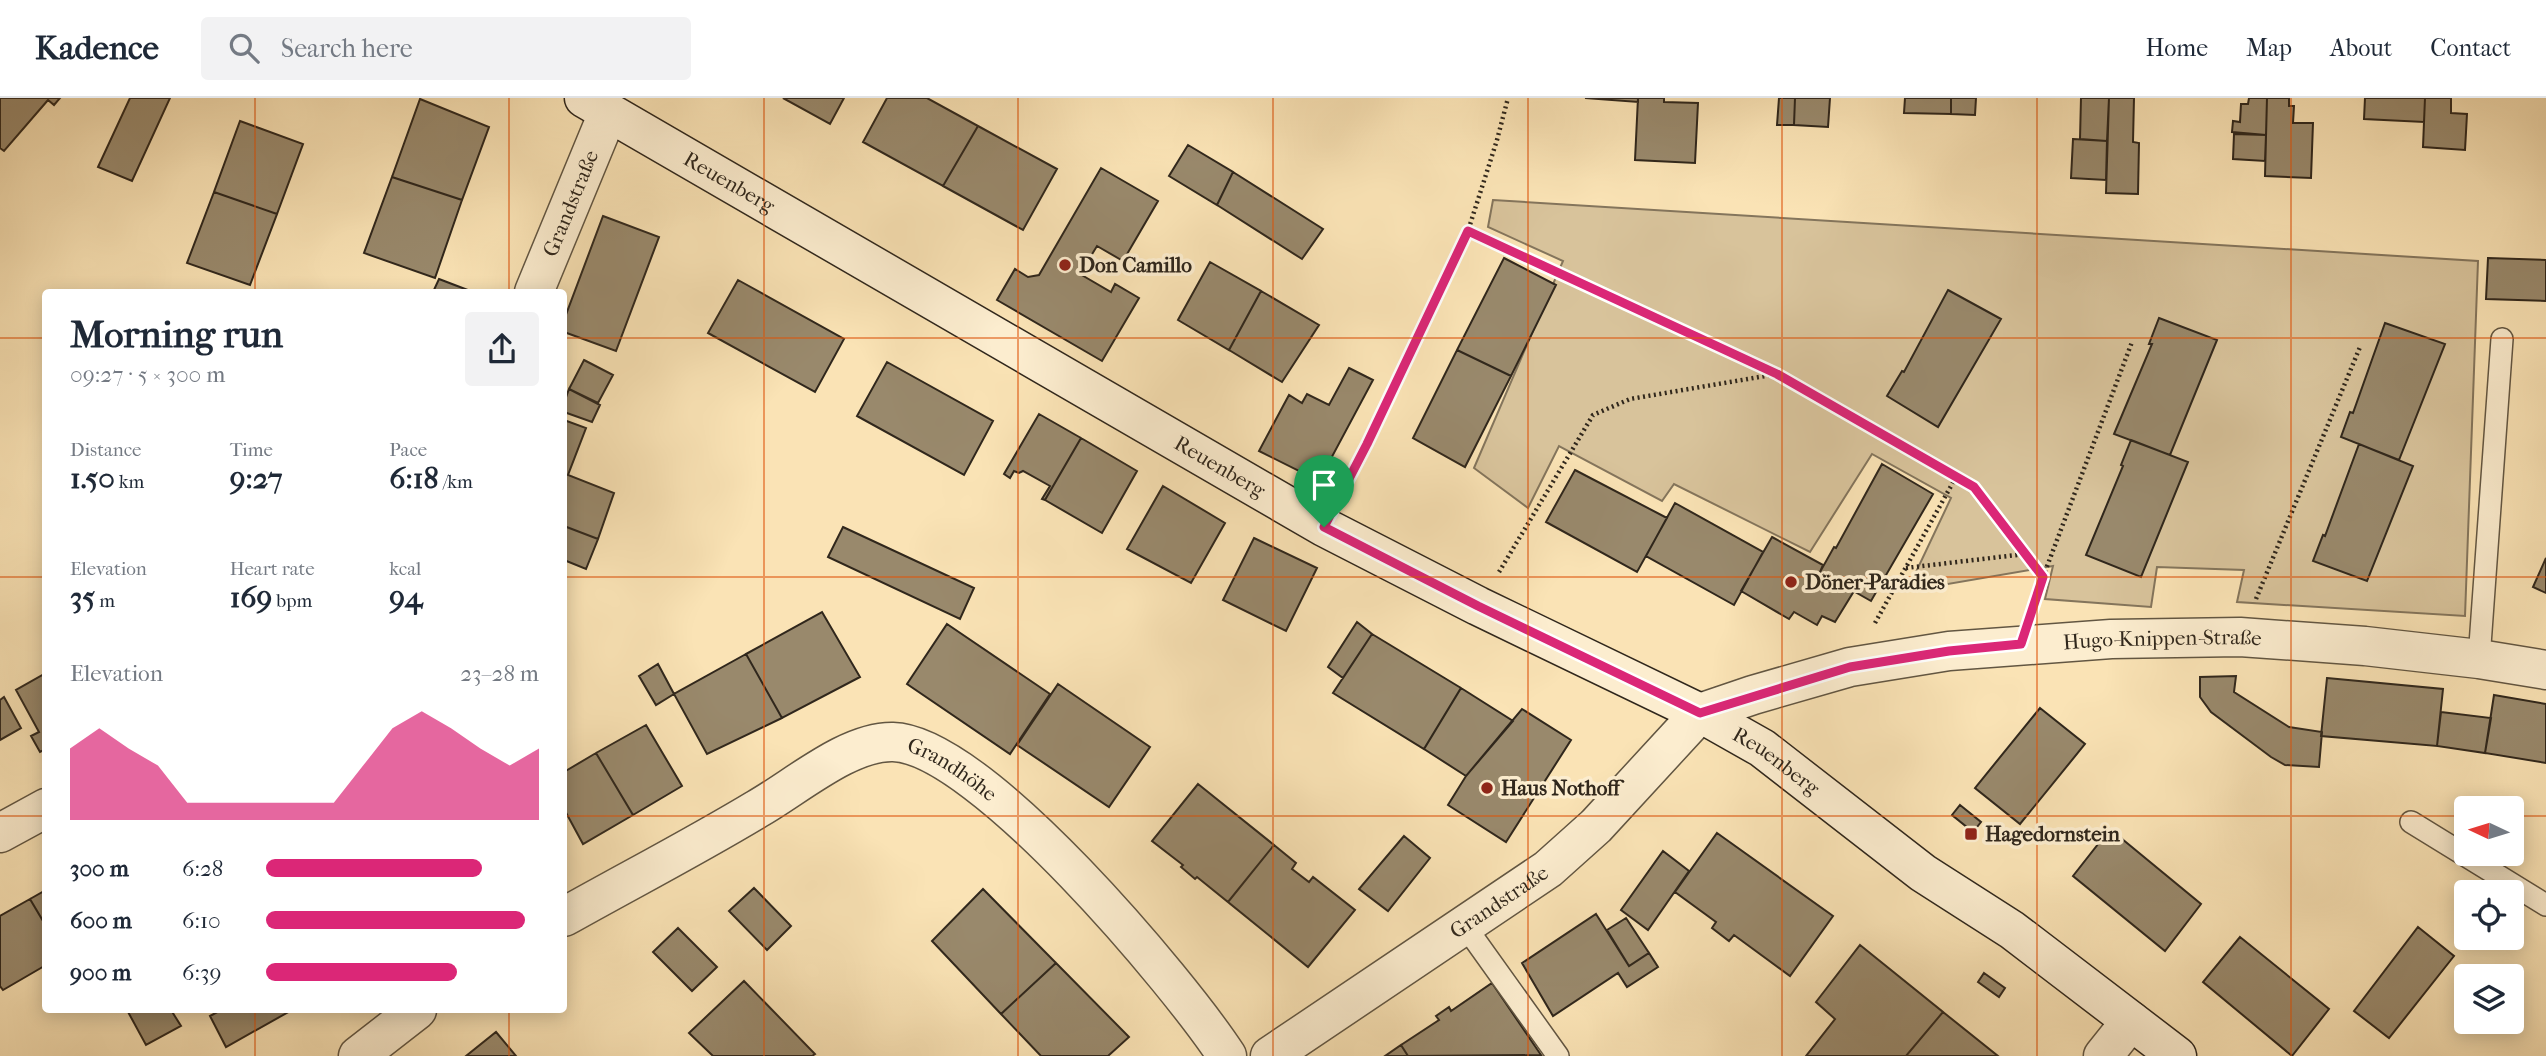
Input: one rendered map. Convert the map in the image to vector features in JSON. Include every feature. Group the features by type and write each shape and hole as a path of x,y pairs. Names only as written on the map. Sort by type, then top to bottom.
{"street":[{"name":"Grandstraße","path":"535,289 596,105"},
{"name":"Reuenberg","path":"596,105 1324,527 1478,606 1700,713 1762,748 1923,873 2011,930 2177,1056"},
{"name":"Hugo-Knippen-Straße","path":"1700,713 1850,667 1949,651 2111,639 2240,637 2365,646 2546,670"},
{"name":"Grandstraße","path":"1270,1056 1548,869 1596,826 1700,713"},
{"name":"Grandhöhe","path":"567,915 757,809 831,763 863,747 894,742 920,749 945,762 988,793 1046,843 1177,987 1227,1056"},
{"path":"0,833 42,810"},
{"path":"358,1056 413,1013"},
{"path":"2103,1056 2131,1021"}],"lane":[{"path":"2479,659 2502,338"},
{"path":"2411,822 2546,905"},
{"path":"1465,926 1558,1056"}],"path":[{"path":"1324,527 1367,444 1468,231 1508,98"},
{"path":"1468,231 1777,374 1974,487 2043,577"},
{"path":"2021,644 2043,577 2132,342"},
{"path":"2240,637 2360,347"},
{"path":"1478,606 1593,415 1630,399 1777,374"},
{"path":"1850,667 1956,477"},
{"path":"1905,569 2025,554"}],"shaded area":[{"path":"1493,200 2478,261 2465,616 2237,602 2244,570 2157,567 2151,607 2045,599 2053,566 1907,591 1951,498 1872,454 1810,552 1674,484 1662,501 1559,446 1528,508 1474,468 1563,261 1488,227"}],"building":[{"path":"0,98 60,98 54,105 48,100 4,151 0,148"},
{"path":"130,98 170,98 132,181 98,167"},
{"path":"783,98 844,98 830,124"},
{"path":"887,98 927,98 978,126 943,186 863,142"},
{"path":"1585,98 1638,98 1638,102"},
{"path":"1638,98 1664,98 1664,102 1698,103 1695,163 1635,160"},
{"path":"1779,98 1795,98 1794,125 1777,125"},
{"path":"1795,98 1830,98 1828,127 1794,125"},
{"path":"1905,98 1951,98 1951,114 1904,113"},
{"path":"1951,98 1976,98 1975,115 1951,114"},
{"path":"2081,98 2109,98 2107,141 2080,139"},
{"path":"2109,98 2134,98 2133,142 2139,143 2138,194 2106,193"},
{"path":"2249,98 2267,98 2266,135 2232,132 2233,121 2240,122 2241,104 2248,104"},
{"path":"2267,98 2289,98 2289,106 2294,106 2293,123 2313,123 2311,178 2265,176"},
{"path":"2365,98 2425,98 2424,122 2364,119"},
{"path":"2425,98 2451,98 2451,113 2467,114 2465,150 2423,147"},
{"path":"420,99 489,127 462,200 392,177"},
{"path":"240,121 303,144 277,214 214,192"},
{"path":"978,126 1057,169 1023,230 943,186"},
{"path":"2234,134 2266,135 2265,161 2233,159"},
{"path":"2073,139 2107,141 2106,180 2071,178"},
{"path":"1188,145 1233,172 1217,205 1169,176"},
{"name":"Don Camillo","path":"1101,168 1158,201 1123,261 1097,246 1080,274 1111,292 1115,284 1139,298 1102,361 997,300 1015,269 1028,277 1039,275"},
{"path":"1233,172 1323,229 1302,259 1217,205"},
{"path":"392,177 462,200 435,278 364,253"},
{"path":"214,192 277,214 250,285 187,263"},
{"path":"603,216 659,237 616,351 567,333 567,312"},
{"path":"1504,258 1556,285 1511,376 1457,350"},
{"path":"2488,258 2546,260 2546,301 2486,299"},
{"path":"1210,262 1261,291 1229,350 1178,320"},
{"path":"439,279 465,289 434,289"},
{"path":"738,280 844,339 815,392 708,333"},
{"path":"1948,290 2001,319 1938,427 1887,396 1902,371 1904,372"},
{"path":"1261,291 1319,325 1282,382 1229,350"},
{"path":"2159,318 2217,340 2170,455 2114,434 2152,344 2149,344"},
{"path":"2385,323 2445,344 2399,460 2341,437 2350,412 2353,413"},
{"path":"1457,350 1511,376 1465,467 1413,438"},
{"path":"584,360 613,375 598,403 569,389"},
{"path":"887,362 993,421 964,475 857,416"},
{"path":"1349,368 1373,380 1319,481 1259,451 1289,395 1302,403 1307,394 1329,405"},
{"path":"569,389 600,405 592,422 567,413"},
{"path":"1039,414 1081,438 1045,500 1042,499 1050,486 1023,471 1014,471 1010,478 1004,474"},
{"path":"567,421 586,428 568,475 614,493 598,539 567,527"},
{"path":"1081,438 1137,471 1102,533 1045,500"},
{"path":"2131,440 2188,462 2141,577 2086,555"},
{"path":"2359,444 2413,466 2367,581 2313,561"},
{"path":"1882,464 1933,494 1871,601 1820,572"},
{"path":"1575,470 1667,518 1637,572 1546,522"},
{"path":"1163,486 1225,523 1191,583 1127,549"},
{"path":"1675,503 1763,552 1734,605 1646,556"},
{"path":"567,527 598,539 586,569 567,561"},
{"path":"843,527 974,588 960,619 828,557"},
{"name":"Döner-Paradies","path":"1772,537 1823,565 1820,572 1854,591 1835,622 1822,616 1817,625 1794,612 1789,619 1741,591"},
{"path":"1254,538 1317,568 1286,631 1223,600"},
{"path":"2546,558 2546,593 2533,587"},
{"path":"822,612 860,677 782,718 746,654"},
{"path":"1357,622 1372,634 1343,678 1328,667"},
{"path":"947,624 1050,694 1010,754 907,684"},
{"path":"1372,634 1461,688 1424,749 1333,693"},
{"path":"746,654 782,718 707,754 674,694"},
{"path":"658,664 674,694 656,705 639,676"},
{"path":"42,675 40,752 31,736 39,732 16,690"},
{"path":"2236,676 2234,692 2289,727 2322,732 2319,767 2285,765 2211,712 2200,697 2200,677"},
{"path":"2327,678 2443,689 2437,746 2321,736"},
{"path":"1058,684 1150,747 1109,807 1017,745"},
{"path":"1461,688 1513,721 1466,776 1424,749"},
{"path":"2494,695 2546,704 2546,763 2485,753"},
{"path":"4,697 21,728 0,740 0,700"},
{"path":"2040,708 2085,744 2020,824 1975,788"},
{"path":"1522,709 1571,740 1506,842 1448,805 1466,776"},
{"path":"2441,712 2491,718 2485,753 2437,746"},
{"path":"646,725 682,786 633,815 596,753"},
{"path":"596,753 633,815 583,844 567,815 567,770"},
{"path":"1198,784 1274,845 1228,902 1197,877 1195,879 1181,867 1183,865 1152,841"},
{"path":"1960,805 1981,822 1973,832 1952,815"},
{"path":"2110,829 2201,904 2165,951 2073,876"},
{"path":"1717,833 1833,916 1790,976 1734,935 1729,941 1712,928 1716,922 1675,892"},
{"path":"1404,836 1430,858 1388,911 1359,889"},
{"path":"1274,845 1296,863 1292,869 1309,882 1313,877 1355,910 1308,967 1228,902"},
{"path":"1663,851 1689,871 1648,930 1621,910"},
{"path":"754,888 791,926 767,950 729,911"},
{"path":"983,889 1056,963 1001,1014 932,941"},
{"path":"42,892 42,919 30,899"},
{"path":"30,899 42,919 42,967 3,990 0,986 0,916"},
{"path":"1596,914 1629,966 1649,953 1658,967 1627,987 1618,973 1553,1016 1522,963"},
{"path":"1626,918 1649,953 1629,966 1607,930"},
{"path":"2418,927 2454,956 2389,1038 2354,1011"},
{"path":"678,928 717,967 692,991 653,952"},
{"path":"2240,937 2329,1009 2292,1056 2203,982"},
{"path":"1860,945 1943,1012 1906,1056 1806,1056 1835,1019 1816,1002"},
{"path":"1056,963 1129,1037 1108,1056 1041,1056 1001,1014"},
{"path":"1984,973 2005,988 1999,997 1978,982"},
{"path":"744,981 815,1054 713,1056 689,1033"},
{"path":"1492,983 1541,1055 1408,1056 1401,1045 1439,1020 1436,1016 1449,1007 1451,1011"},
{"path":"1943,1012 1998,1056 1906,1056"},
{"path":"129,1013 173,1013 181,1026 146,1045"},
{"path":"216,1013 287,1013 226,1047 210,1016"},
{"path":"496,1032 516,1056 466,1056"},
{"path":"1401,1045 1408,1056 1385,1056"}],"place":[{"name":"Don Camillo","path":"1065,265"},
{"name":"Döner-Paradies","path":"1791,582"},
{"name":"Haus Nothoff","path":"1487,788"},
{"name":"Hagedornstein","path":"1971,834"}],"route":[{"path":"1468,231 1777,374 1974,487 2043,577 2021,644 1949,651 1850,667 1700,713 1478,606 1324,527 1367,444 1468,231"}]}
